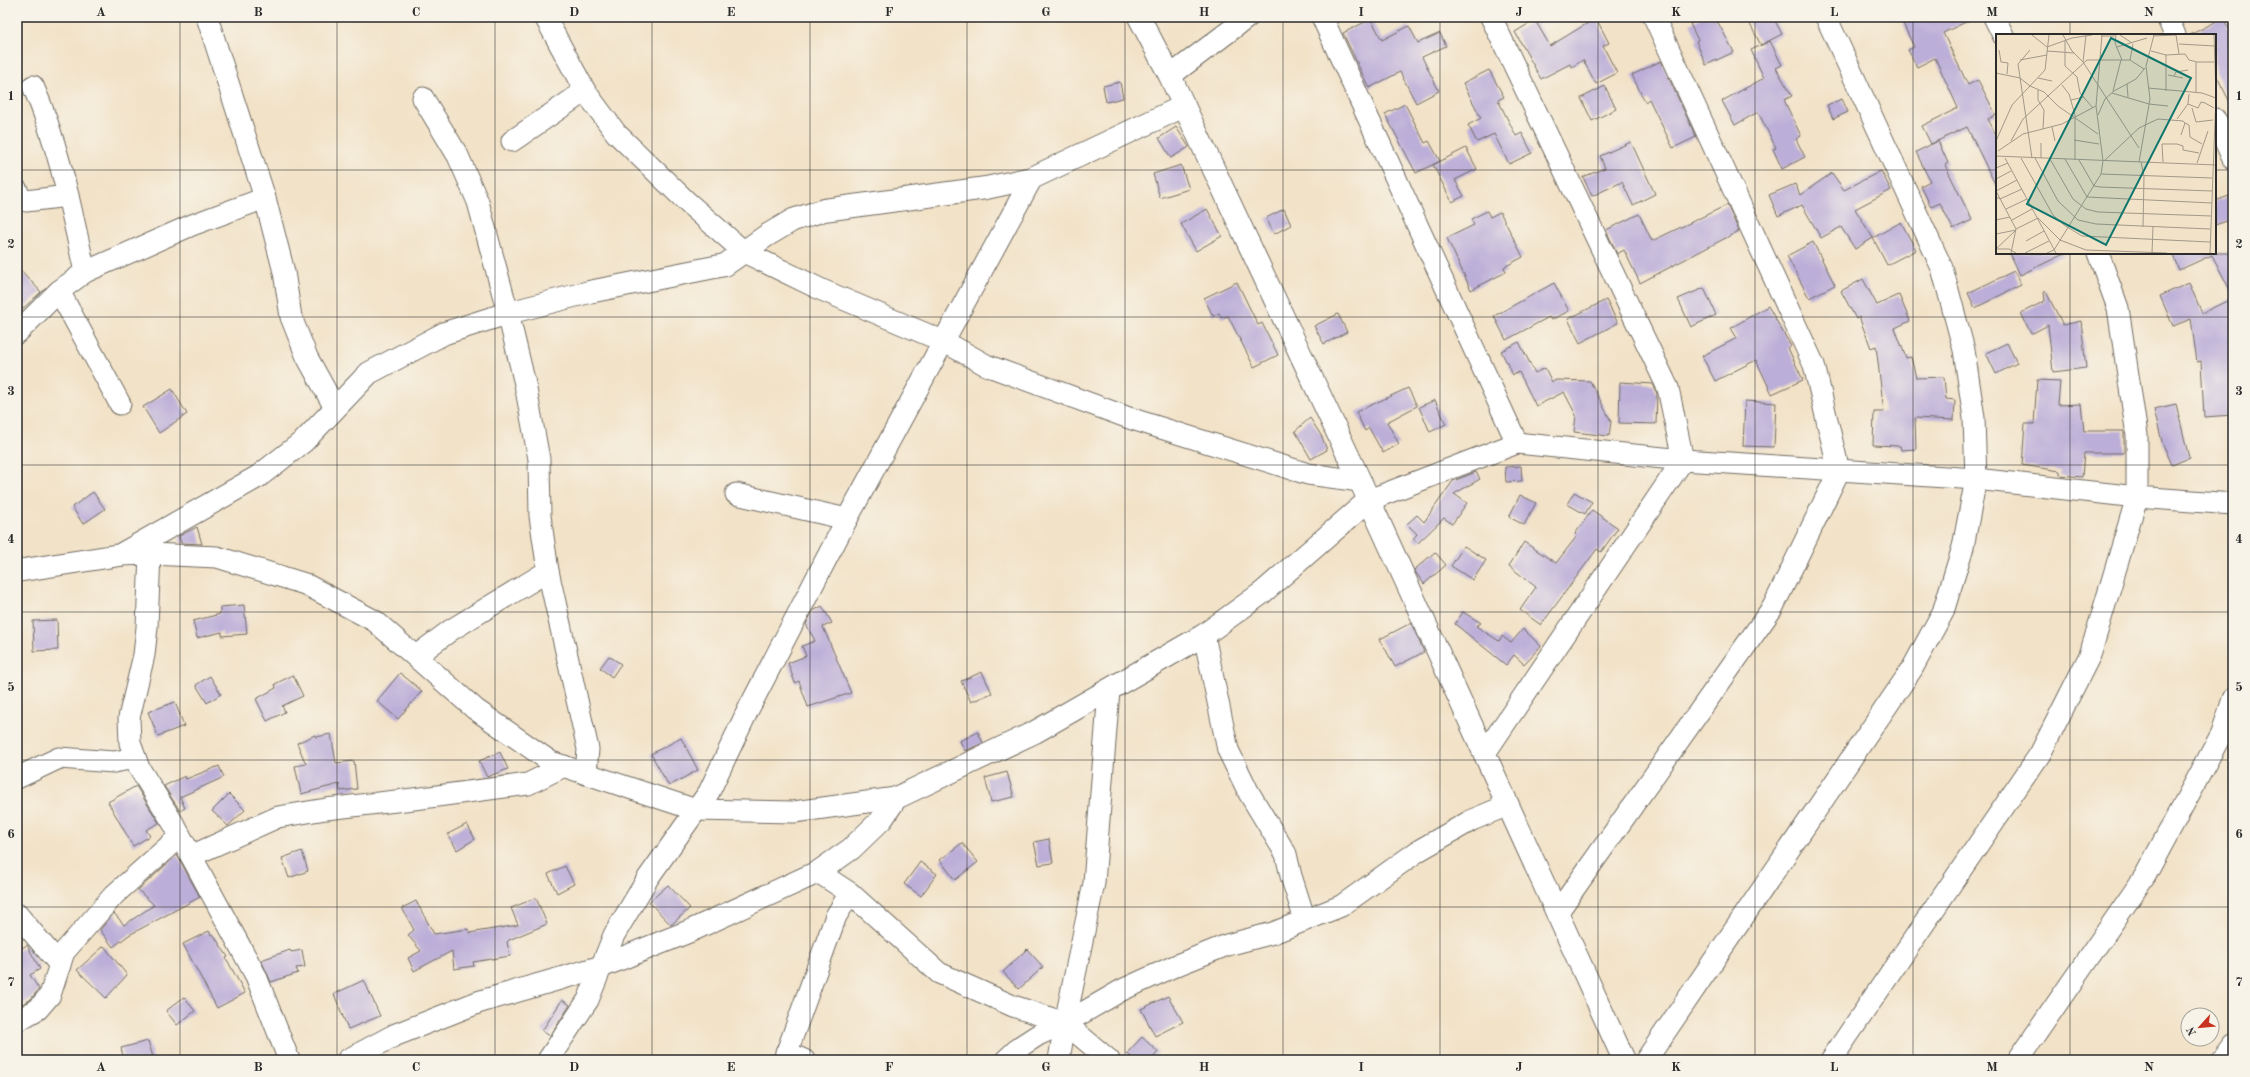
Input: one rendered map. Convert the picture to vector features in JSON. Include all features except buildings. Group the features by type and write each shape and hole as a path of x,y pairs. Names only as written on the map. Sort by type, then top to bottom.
{"street":[{"path":"207,17 265,198 284,272 291,317 307,357 335,408"},
{"path":"545,17 585,91 616,133 687,202 744,252 822,290 945,342 986,365 1129,418 1308,474 1365,490"},
{"path":"1139,17 1170,76 1365,490 1624,1060"},
{"path":"1170,76 1248,17"},
{"path":"1322,17 1517,444"},
{"path":"1485,753 1683,460 1668,388 1491,17"},
{"path":"1557,913 1774,607 1839,471 1814,365 1654,17"},
{"path":"1646,1060 1912,669 1943,612 1963,547 1976,479 1974,418 1964,350 1942,268 1826,17"},
{"path":"1994,17 2002,34"},
{"path":"2166,17 2174,34"},
{"path":"33,86 47,117 68,196 85,272"},
{"path":"512,141 585,91"},
{"path":"423,98 458,156 478,202 508,313 525,384 539,459 540,516 548,571 588,749 586,774"},
{"path":"120,555 259,476 304,441 369,373 400,355 445,333 508,313 589,292 725,265 766,236 793,220 824,210 986,188 1032,178 1184,106"},
{"path":"2216,121 2233,159"},
{"path":"548,1060 588,1000 614,935 648,878 709,792 748,710 847,519 945,342 1032,178"},
{"path":"17,190 20,196 26,201 68,196"},
{"path":"17,333 59,291 85,272 192,225 265,198"},
{"path":"1831,1060 2040,754 2090,655 2137,497 2137,435 2118,308 2098,254"},
{"path":"59,291 120,404"},
{"path":"17,571 120,555 150,554 217,557 305,584 375,621 475,709 552,762 696,810 794,812 896,798 1035,732 1204,635 1262,593 1365,490 1517,444 1683,460 1976,479 2137,497 2233,504"},
{"path":"736,494 847,519"},
{"path":"150,554 144,655 129,718 130,743 139,768 180,836 256,976 289,1060"},
{"path":"416,656 451,630 548,571"},
{"path":"1204,635 1228,750 1249,793 1286,854 1291,876 1305,920"},
{"path":"1059,1060 1065,1023 1094,883 1109,690"},
{"path":"2018,1060 2145,876 2222,733 2233,699"},
{"path":"17,778 59,758 114,762 135,758"},
{"path":"191,856 278,817 326,809 528,784 564,766"},
{"path":"348,1060 395,1036 479,1002 600,967 690,931 818,872 851,849 882,819 896,798"},
{"path":"1006,1060 1021,1046 1038,1035 1065,1023 1122,990 1177,965 1227,945 1273,933 1341,906 1418,851 1472,820 1508,805"},
{"path":"17,1021 38,1009 50,995 64,952 114,895 180,836"},
{"path":"818,872 850,893 939,973 1013,1006 1065,1023 1109,1060"},
{"path":"792,1057 836,916 850,893"},
{"path":"17,914 60,965"},
{"path":"2222,1060 2233,1045"}]}
